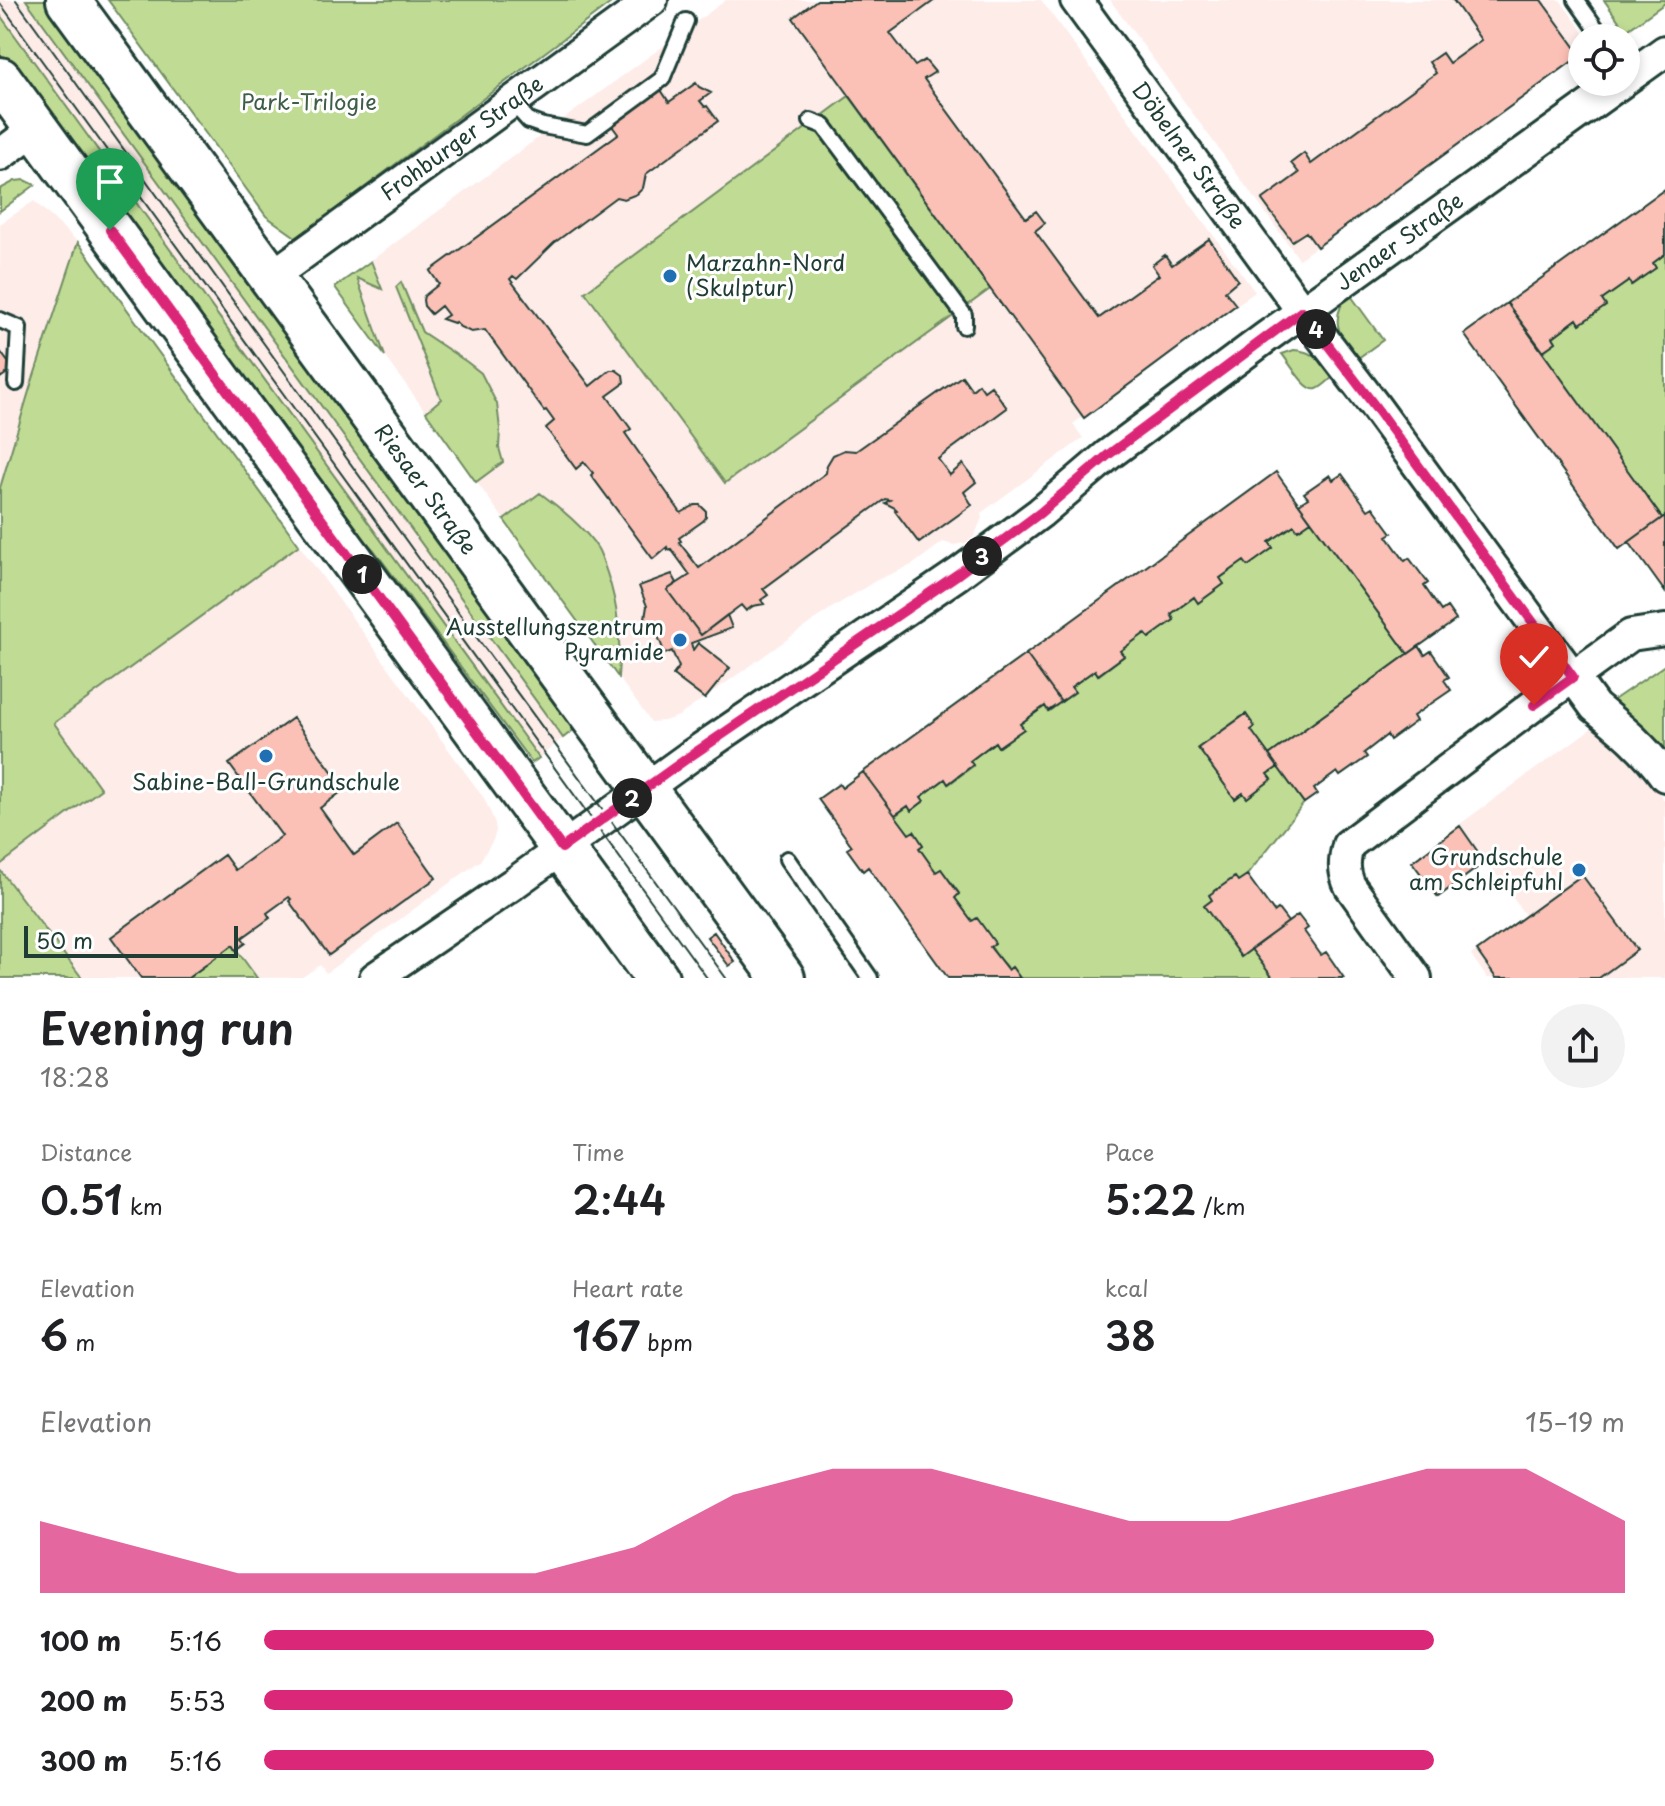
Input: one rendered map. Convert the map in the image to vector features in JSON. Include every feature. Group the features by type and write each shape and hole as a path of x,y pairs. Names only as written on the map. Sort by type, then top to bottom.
{"main road":[{"name":"Riesaer Straße","path":"68,0 783,978"},
{"path":"0,79 578,836 657,978"}],"street":[{"name":"Frohburger Straße","path":"271,277 652,0"},
{"name":"Döbelner Straße","path":"1076,0 1595,707 1649,754 1665,776"},
{"name":"Jenaer Straße","path":"1640,68 1665,51"},
{"name":"Jenaer Straße","path":"375,978 958,574 1040,513 1108,455 1600,96"},
{"path":"0,155 36,128"},
{"path":"1416,978 1350,886 1344,863 1348,845 1631,635 1665,630"}],"lane":[{"path":"1576,0 1593,24"},
{"path":"512,102 529,121 587,134 662,79 686,21"},
{"path":"811,121 824,126 946,289 964,315 964,326"},
{"path":"0,320 19,328 16,383"},
{"path":"787,859 870,978"}],"shaded area":[{"path":"0,0 26,0 563,738 539,758 0,15"},
{"path":"726,0 1041,0 1255,292 1073,424 1083,438 981,513 974,537 966,543 953,545 943,542 912,565 877,580 830,609 679,716 651,722 335,287"},
{"path":"1110,0 1560,0 1578,24 1568,24 1568,65 1299,259"},
{"path":"34,201 78,242 0,488 0,224"},
{"name":"Sabine-Ball-Grundschule","path":"299,545 484,798 495,823 493,840 480,861 326,973 320,965 301,978 81,978 0,870 54,724"},
{"name":"Grundschule am Schleipfuhl","path":"1592,728 1633,760 1665,801 1665,978 1487,978 1471,955 1525,915 1460,824"}],"green space":[{"path":"26,0 52,0 581,724 563,738"},
{"name":"Park-Trilogie","path":"108,0 615,0 297,238 266,216"},
{"path":"1604,0 1665,0 1636,24 1621,24"},
{"path":"0,15 539,758 532,763 374,550 302,472 0,58"},
{"path":"849,96 990,289 725,483 585,292"},
{"path":"25,180 35,185 0,211 0,189 15,181"},
{"path":"78,242 299,545 54,723 101,789 0,865 0,488"},
{"path":"1665,254 1665,516 1662,518 1539,347 1544,351 1556,342 1553,337 1577,319 1580,323 1602,300 1629,281 1632,285 1655,268 1653,263"},
{"path":"371,261 382,289 357,278 385,356 335,287"},
{"path":"401,282 422,332 481,373 497,404 499,448 503,462 476,482 426,412 441,399 396,287"},
{"path":"1349,293 1383,340 1354,361 1338,327 1339,311"},
{"path":"1294,350 1313,355 1333,377 1317,389 1308,386 1282,354"},
{"path":"540,493 580,526 601,555 617,612 618,677 504,520"},
{"path":"1311,521 1408,654 1269,755 1241,717 1198,748 1235,798 1278,767 1304,803 1247,875 1238,881 1234,877 1210,895 1212,900 1205,906 1251,949 1273,978 1020,978 1000,959 977,919 972,921 955,898 959,893 941,869 936,872 919,848 923,845 914,832 909,834 895,816 908,806 912,810 924,801 921,797 945,779 949,784 973,766 970,761 995,742 999,747 1023,729 1020,724 1045,706 1049,711 1074,692 1071,687 1095,670 1099,675 1123,657 1120,651 1145,633 1149,638 1174,620 1171,614 1244,561 1248,566 1273,548 1269,542 1294,525 1298,530"},
{"path":"1665,665 1665,750 1612,701"},
{"path":"0,870 82,978 0,978"},
{"path":"233,945 257,978 188,978"}],"building":[{"path":"817,0 935,0 890,33 915,66 925,60 935,72 924,79 1026,218 1036,211 1045,223 1035,231 1099,318 1159,275 1152,265 1165,255 1172,265 1209,239 1238,280 1225,291 1236,305 1084,418 793,18"},
{"path":"1453,0 1541,0 1568,37 1568,64 1317,247 1306,232 1292,241 1262,200 1299,173 1291,163 1304,153 1311,164 1436,73 1429,62 1442,53 1449,63 1481,40"},
{"path":"696,83 711,93 700,101 718,121 646,174 643,188 637,194 624,199 616,197 554,243 517,279 513,276 510,279 590,386 610,370 623,375 622,385 607,396 631,429 625,433 681,513 695,505 706,511 703,521 679,538 699,568 826,473 833,455 844,450 856,451 962,376 972,390 979,384 984,391 991,386 1007,408 938,459 950,475 963,464 976,482 964,492 972,505 919,543 897,510 885,503 890,500 885,499 763,589 768,595 761,600 764,604 746,611 741,605 701,635 667,590 690,575 671,549 667,547 653,559 584,462 576,469 546,428 554,421 485,330 471,332 455,322 442,319 448,315 441,306 431,314 423,300 439,284 430,271 618,134 612,126 661,90 669,102"},
{"path":"1665,189 1665,254 1653,263 1656,268 1631,285 1629,281 1602,300 1606,306 1580,324 1577,319 1553,337 1556,342 1543,351 1507,303"},
{"path":"1507,303 1662,518 1619,549 1464,334"},
{"path":"0,351 13,369 0,378"},
{"path":"1276,472 1311,521 1298,530 1294,525 1269,542 1273,548 1248,566 1244,561 1220,578 1224,584 1198,603 1194,597 1171,614 1174,620 1149,638 1145,633 1120,651 1124,656 1098,675 1095,670 1071,687 1075,692 1061,702 1026,654"},
{"path":"1342,474 1368,510 1373,507 1392,533 1387,536 1405,561 1409,558 1428,583 1424,586 1441,611 1447,607 1456,620 1408,654 1299,504 1308,498 1304,493 1330,475 1333,480"},
{"path":"1665,516 1665,592 1629,542"},
{"name":"Ausstellungszentrum Pyramide","path":"672,574 677,583 667,590 701,635 727,615 732,628 691,643 693,650 698,643 730,668 705,699 673,675 679,667 672,651 665,654 656,631 642,636 647,606 639,586"},
{"path":"1419,646 1425,655 1431,651 1449,677 1444,680 1451,690 1413,716 1416,721 1390,740 1387,735 1364,753 1367,757 1340,776 1337,772 1314,789 1317,794 1304,803 1269,755"},
{"path":"1026,654 1061,702 1048,711 1045,706 1020,724 1024,729 998,747 995,742 970,761 973,765 948,784 945,779 921,797 924,801 911,811 908,806 895,815 863,772"},
{"path":"1246,714 1255,727 1251,730 1278,767 1268,774 1272,779 1247,798 1243,793 1235,799 1198,748"},
{"path":"293,718 345,789 320,808 354,855 397,823 436,878 329,955 289,897 267,913 270,918 242,938 246,943 236,950 233,945 188,978 141,978 111,937 224,855 235,870 282,836 229,764"},
{"path":"863,772 909,834 914,831 923,845 919,848 936,872 941,869 959,894 955,898 972,921 977,918 995,943 990,947 1008,970 1012,967 1020,978 948,978 868,867 863,871 847,849 852,846 818,799 839,784 842,788"},
{"path":"1460,826 1485,862 1438,897 1412,862"},
{"path":"1247,875 1274,912 1278,909 1288,922 1241,957 1204,906 1212,900 1209,895 1235,877 1238,881"},
{"path":"1582,875 1637,950 1599,978 1496,978 1477,951"},
{"path":"1298,915 1308,928 1304,931 1321,955 1326,952 1344,978 1273,978 1251,949"},
{"path":"714,932 735,962 729,966 707,937"}],"tram line":[{"path":"16,0 726,978"},
{"path":"0,3 707,978"}],"place":[{"name":"Marzahn-Nord (Skulptur)","path":"670,276"},
{"name":"Ausstellungszentrum Pyramide","path":"680,640"},
{"name":"Sabine-Ball-Grundschule","path":"266,756"},
{"name":"Grundschule am Schleipfuhl","path":"1579,870"}],"route":[{"path":"110,230 562,848 689,757 958,574 1040,513 1108,455 1302,311 1573,677 1534,705"}]}
